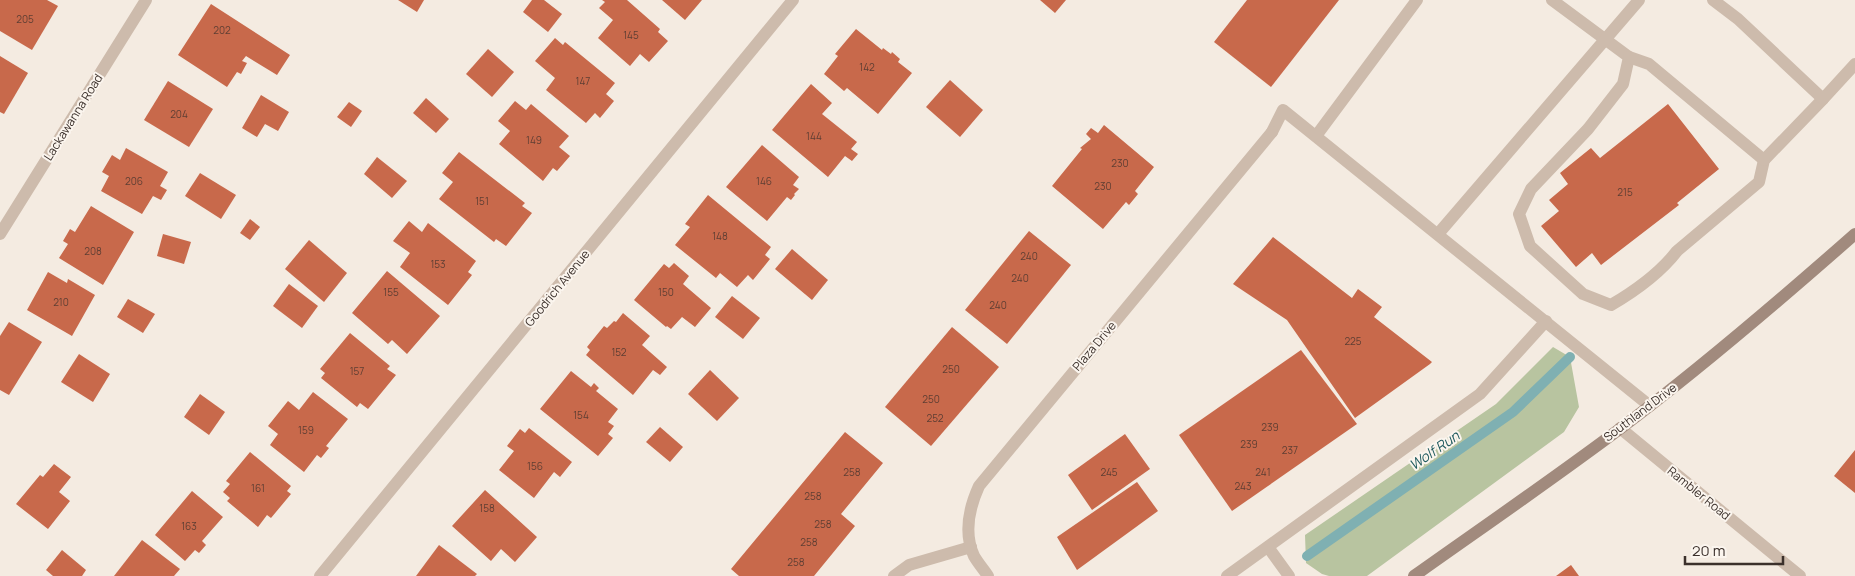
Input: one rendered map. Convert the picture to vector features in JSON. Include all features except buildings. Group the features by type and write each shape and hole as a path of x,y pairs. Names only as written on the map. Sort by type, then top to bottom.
{"main road":[{"name":"Southland Drive","path":"1414,576 1650,406 1738,336 1855,234"}],"street":[{"name":"Lackawanna Road","path":"0,234 146,0"},
{"name":"Goodrich Avenue","path":"320,576 792,0"},
{"path":"1417,0 1316,136 1650,406"},
{"path":"1552,0 1628,57 1649,64 1764,160"},
{"path":"1438,234 1639,0"},
{"path":"1713,0 1738,19 1823,100"},
{"path":"1628,57 1623,84 1588,129 1531,189 1519,214 1530,246 1583,294 1611,305 1637,288 1670,261 1677,251 1759,182 1764,160 1823,100 1855,64"},
{"name":"Plaza Drive","path":"986,575 970,547 968,517 978,486 1272,132 1283,110 1316,136"},
{"path":"1227,576 1480,394 1546,321"},
{"name":"Rambler Road","path":"1620,428 1800,576"},
{"path":"894,576 909,565 970,547"},
{"path":"1268,547 1289,576"}],"green space":[{"path":"1553,347 1570,357 1579,407 1564,432 1367,576 1329,576 1322,574 1306,563 1305,535 1496,404"}],"waterway":[{"name":"Wolf Run","path":"1307,556 1513,412 1570,357"}]}
